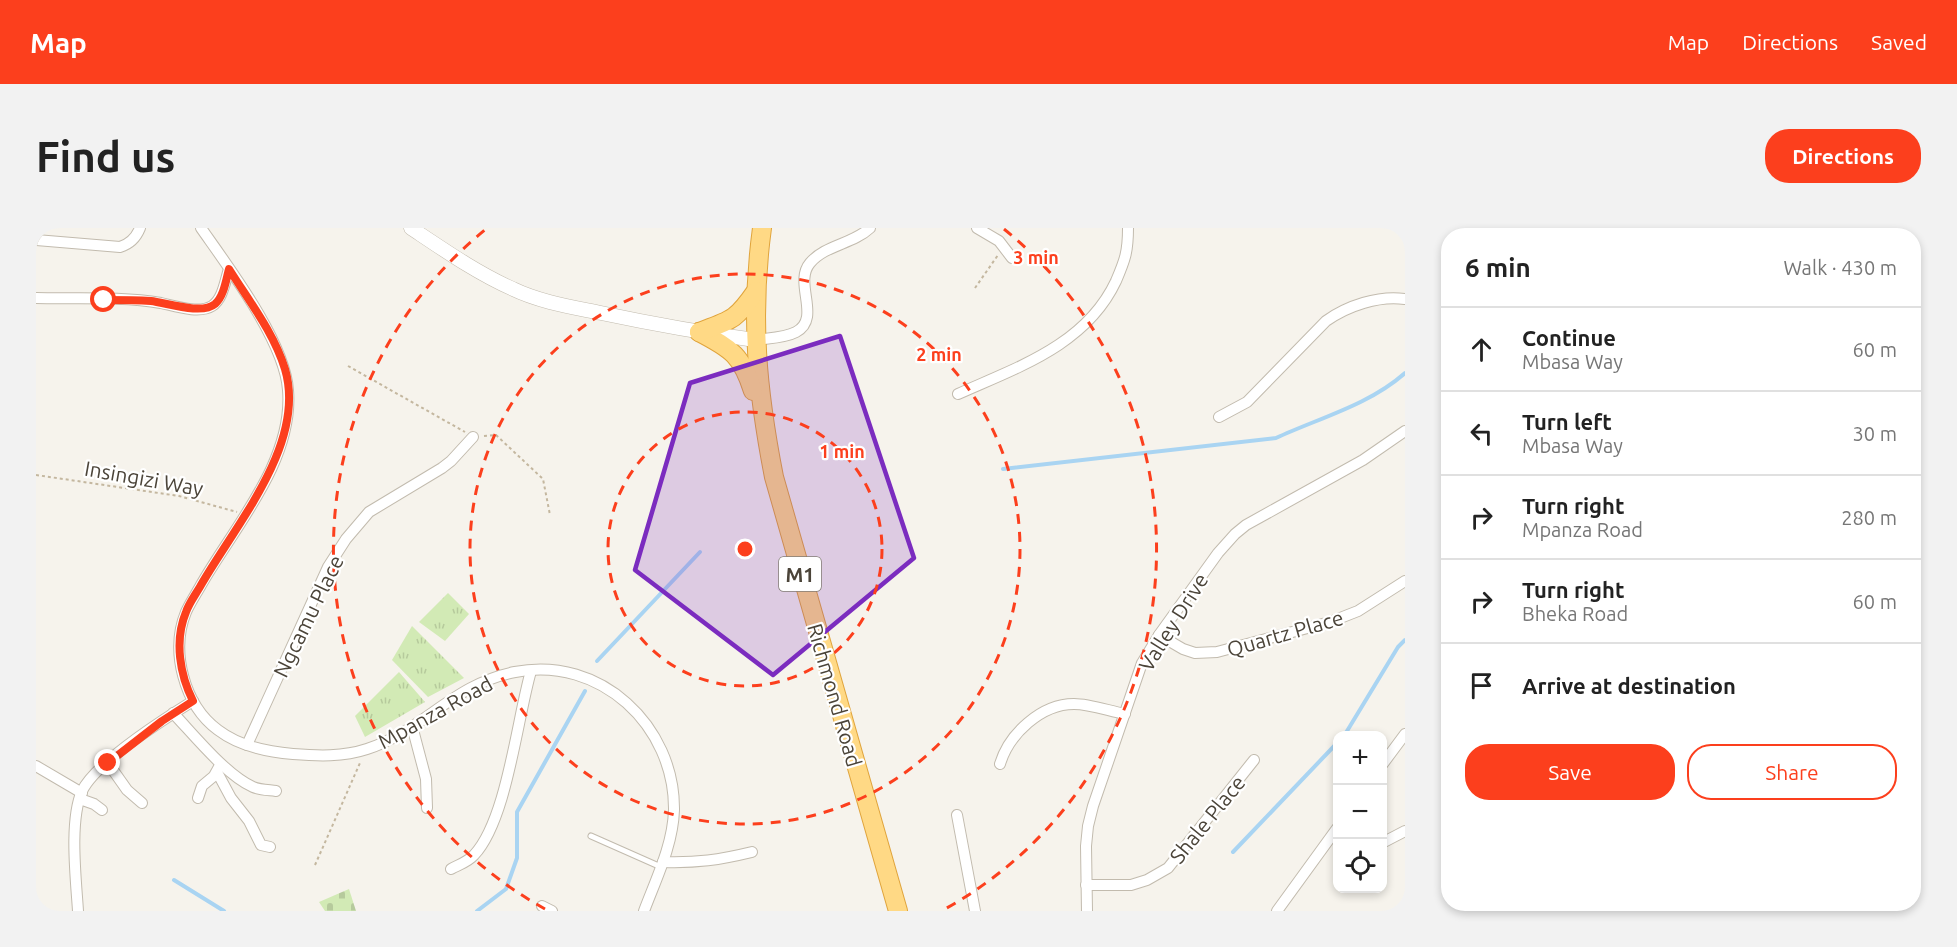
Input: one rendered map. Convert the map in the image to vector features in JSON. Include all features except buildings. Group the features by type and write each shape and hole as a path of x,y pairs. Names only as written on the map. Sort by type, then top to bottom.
{"highway":[{"name":"Richmond Road","path":"762,228 756,290 755,340 764,427 774,477 898,911"},
{"path":"699,333 740,314 756,290"},
{"path":"699,333 728,348 746,369 764,427"}],"street":[{"path":"36,240 120,247 133,240 140,228"},
{"name":"Mpanza Road","path":"201,228 273,341 285,370 289,392 286,426 275,462 185,613 179,642 181,667 193,701 214,727 247,745 275,752 317,756 344,754 380,744 480,682 519,671 565,671 607,687 633,709 653,733 668,762 673,784 674,813 662,864 644,911"},
{"path":"411,228 465,264 514,290 565,305 699,333 755,340 796,332 804,326 807,318 804,284 805,272 809,264 829,250 859,237 870,228"},
{"path":"977,228 999,241 1012,258"},
{"path":"958,394 1040,357 1072,336 1094,316 1109,295 1127,256 1128,228"},
{"path":"36,298 150,301 186,308 206,309 220,298 229,269"},
{"path":"1219,417 1247,402 1326,321 1336,314 1377,300 1405,298"},
{"name":"Valley Drive","path":"1087,911 1088,826 1093,806 1142,663 1159,635 1218,553 1235,534 1246,525 1363,460 1405,431"},
{"name":"Ngcamu Place","path":"247,745 328,567 346,539 369,512 442,468 473,437"},
{"name":"Quartz Place","path":"1159,635 1195,653 1217,652 1330,622 1358,611 1405,581"},
{"path":"451,869 477,852 497,816 523,697 531,671"},
{"path":"78,911 75,838 81,796 108,763 173,713 193,701"},
{"path":"1000,764 1012,739 1028,723 1052,709 1075,704 1125,714"},
{"path":"173,713 218,766 231,798 249,821 261,845 270,847"},
{"path":"412,726 426,779 427,808"},
{"path":"1387,759 1405,734"},
{"name":"Shale Place","path":"1086,885 1131,885 1147,880 1168,868 1254,760"},
{"path":"108,763 128,790 142,803"},
{"path":"36,766 102,810"},
{"path":"218,766 256,788 276,790"},
{"path":"198,798 202,786 218,766"},
{"path":"957,815 975,911"},
{"path":"1387,841 1405,831"},
{"path":"1277,911 1333,840"},
{"path":"662,864 714,861 752,852"}],"lane":[{"path":"591,836 662,864"}],"path":[{"path":"975,288 1000,253 999,241"},
{"path":"348,366 473,437 496,435 543,479 550,515"},
{"name":"Insingizi Way","path":"36,475 179,496 245,514"},
{"path":"315,865 366,749"}],"highlighted area":[{"path":"840,336 914,558 773,675 635,570 690,383"}],"green space":[{"path":"448,593 469,614 445,641 419,622"},
{"path":"412,626 464,678 428,697 392,660"},
{"path":"399,672 425,702 365,737 355,716"},
{"path":"349,889 356,911 325,911 319,902"}],"waterway":[{"path":"1003,469 1276,438 1376,394 1405,373"},
{"path":"597,661 700,552"},
{"path":"1347,731 1398,647 1405,640"},
{"path":"477,911 506,889 517,858 517,812 585,691"},
{"path":"1233,852 1333,747"},
{"path":"174,880 224,911"}],"route":[{"path":"104,300 150,301 186,308 206,309 220,298 229,269 273,341 285,370 289,392 286,426 275,462 185,613 179,642 181,667 193,701 162,721 108,763"}]}
